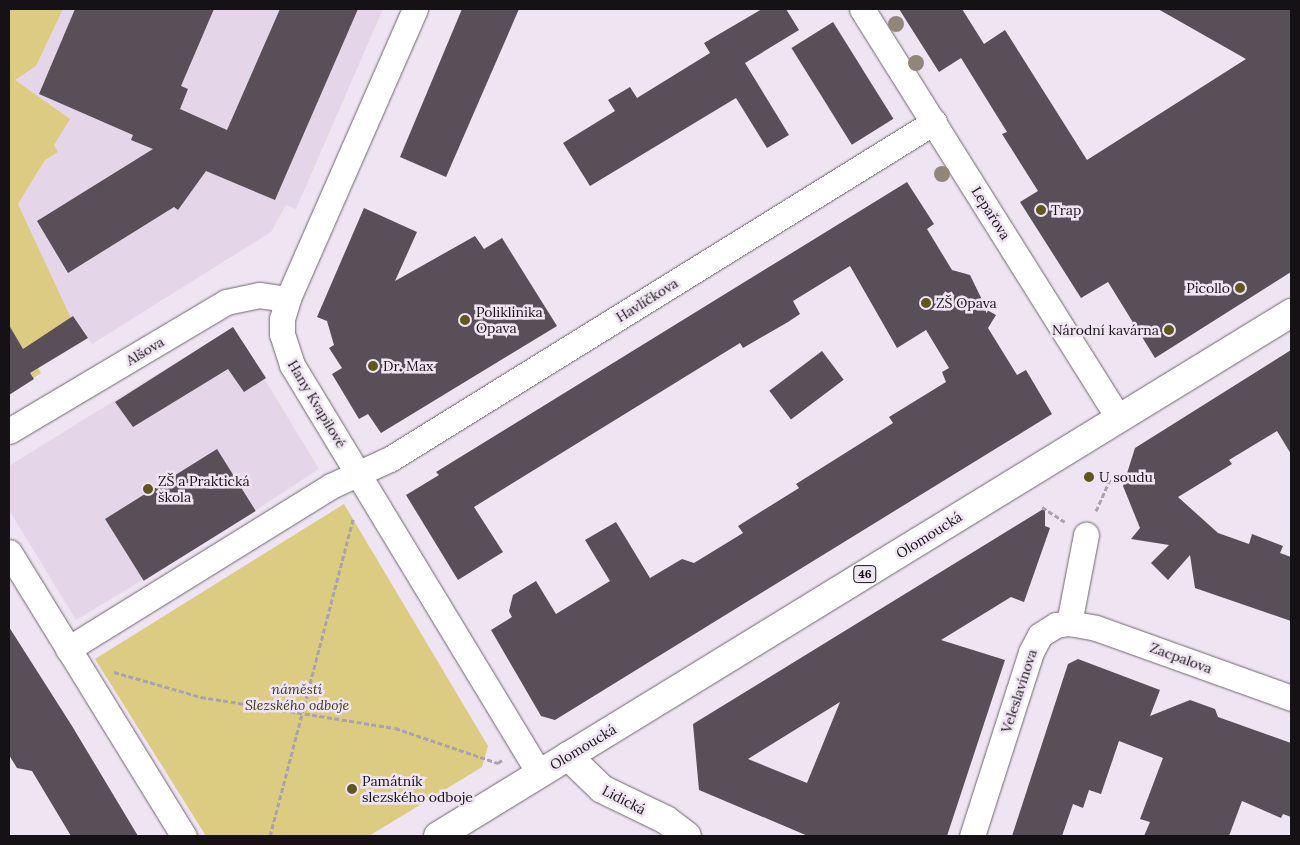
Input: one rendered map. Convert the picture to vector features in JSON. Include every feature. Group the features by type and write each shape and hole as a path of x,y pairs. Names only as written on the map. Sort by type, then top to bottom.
{"main road":[{"name":"Olomoucká","path":"438,836 1291,313"},
{"name":"Lidická","path":"568,756 602,789 666,820 687,836"}],"street":[{"name":"Hany Kvapilové","path":"415,9 288,299 282,318 285,349 540,774"},
{"name":"Lepařova","path":"862,9 1119,418"},
{"name":"Havlíčkova","path":"72,656 331,486 360,475 934,122"},
{"name":"Alšova","path":"9,431 226,302 259,295 288,299"},
{"path":"1069,623 1086,535"},
{"path":"9,552 184,836"},
{"name":"Zacpalova","path":"1069,623 1096,628 1291,698"},
{"name":"Veleslavínova","path":"972,836 1034,643 1047,629 1069,623"}],"path":[{"path":"270,836 305,711 353,519 378,506"},
{"path":"72,656 201,697 305,711 395,728 498,763 523,745"}],"shaded area":[{"path":"63,9 383,9 296,209 286,205 271,232 92,344 74,317 71,318 18,204 45,160 58,152 14,80 36,66"},
{"name":"ZŠ a Praktická škola","path":"233,327 319,469 230,527 76,620 9,510 9,466"}],"green space":[{"path":"9,9 63,9 36,66 15,80 70,119 54,145 58,152 45,160 18,204 71,318 38,368 41,373 32,379 14,336 9,340"},
{"name":"náměstí Slezského odboje","path":"344,504 488,746 482,767 369,836 206,836 95,659"}],"building":[{"path":"75,9 214,9 181,86 188,89 180,109 227,130 280,9 358,9 275,200 206,171 178,210 174,207 68,273 37,221 153,149 131,140 133,135 39,94"},
{"path":"462,9 519,9 446,177 400,157"},
{"path":"762,9 786,9 799,30 745,63 789,135 767,148 736,98 590,186 563,143 615,111 608,100 630,87 637,98 710,53 704,43"},
{"path":"899,9 962,9 984,44 1005,30 1087,160 1246,59 1158,9 1291,9 1291,272 1155,358 1108,282 1081,298 1020,202 1038,191 1002,134 1007,132 961,58 939,72"},
{"path":"833,22 893,119 852,145 791,48"},
{"path":"907,182 934,224 927,229 952,270 970,275 987,310 996,315 988,328 1017,375 1026,370 1052,414 555,720 541,716 491,630 512,617 509,611 513,595 536,581 556,614 610,581 585,540 616,522 650,578 682,559 694,563 743,533 738,526 799,488 796,484 893,423 889,417 946,382 942,372 949,368 926,330 897,348 850,266 793,301 800,314 788,322 743,348 740,343 474,507 503,552 458,580 406,495 439,475 436,472"},
{"name":"Poliklinika Opava","path":"364,208 417,232 395,281 475,236 484,249 502,238 557,326 381,433 368,414 359,419 332,374 342,368 329,348 334,345 327,321 317,317"},
{"path":"73,316 88,338 30,373 34,379 9,395 9,325 23,349"},
{"path":"233,327 266,378 244,392 228,369 133,427 115,402"},
{"path":"1291,350 1291,454 1277,431 1229,460 1232,464 1178,497 1218,533 1249,544 1252,534 1283,546 1280,553 1291,557 1291,621 1195,588 1190,555 1168,580 1151,563 1169,545 1131,539 1140,528 1123,486 1135,448"},
{"path":"822,351 844,380 791,419 769,391"},
{"path":"217,449 256,511 144,581 105,519"},
{"path":"1045,508 1045,526 1050,528 1024,602 1011,597 941,640 1005,660 947,836 808,836 699,790 693,724","holes":["840,702 807,783 748,759"]},
{"path":"9,627 72,726 138,836 71,836 32,771 17,768 9,755"},
{"path":"1078,659 1160,690 1150,716 1190,700 1215,709 1218,717 1291,743 1291,817 1283,814 1281,818 1242,801 1229,836 1144,836 1150,822 1140,819 1163,758 1119,741 1101,794 1089,790 1083,808 1073,804 1062,836 1012,836 1068,664"}],"place":[{"name":"Trap","path":"1041,210"},
{"name":"Picollo","path":"1240,288"},
{"name":"ZŠ Opava","path":"926,303"},
{"name":"Poliklinika Opava","path":"465,320"},
{"name":"Národní kavárna","path":"1169,330"},
{"name":"Dr. Max","path":"373,366"},
{"name":"U soudu","path":"1089,477"},
{"name":"ZŠ a Praktická škola","path":"148,489"},
{"name":"Památník slezského odboje","path":"352,789"}]}
